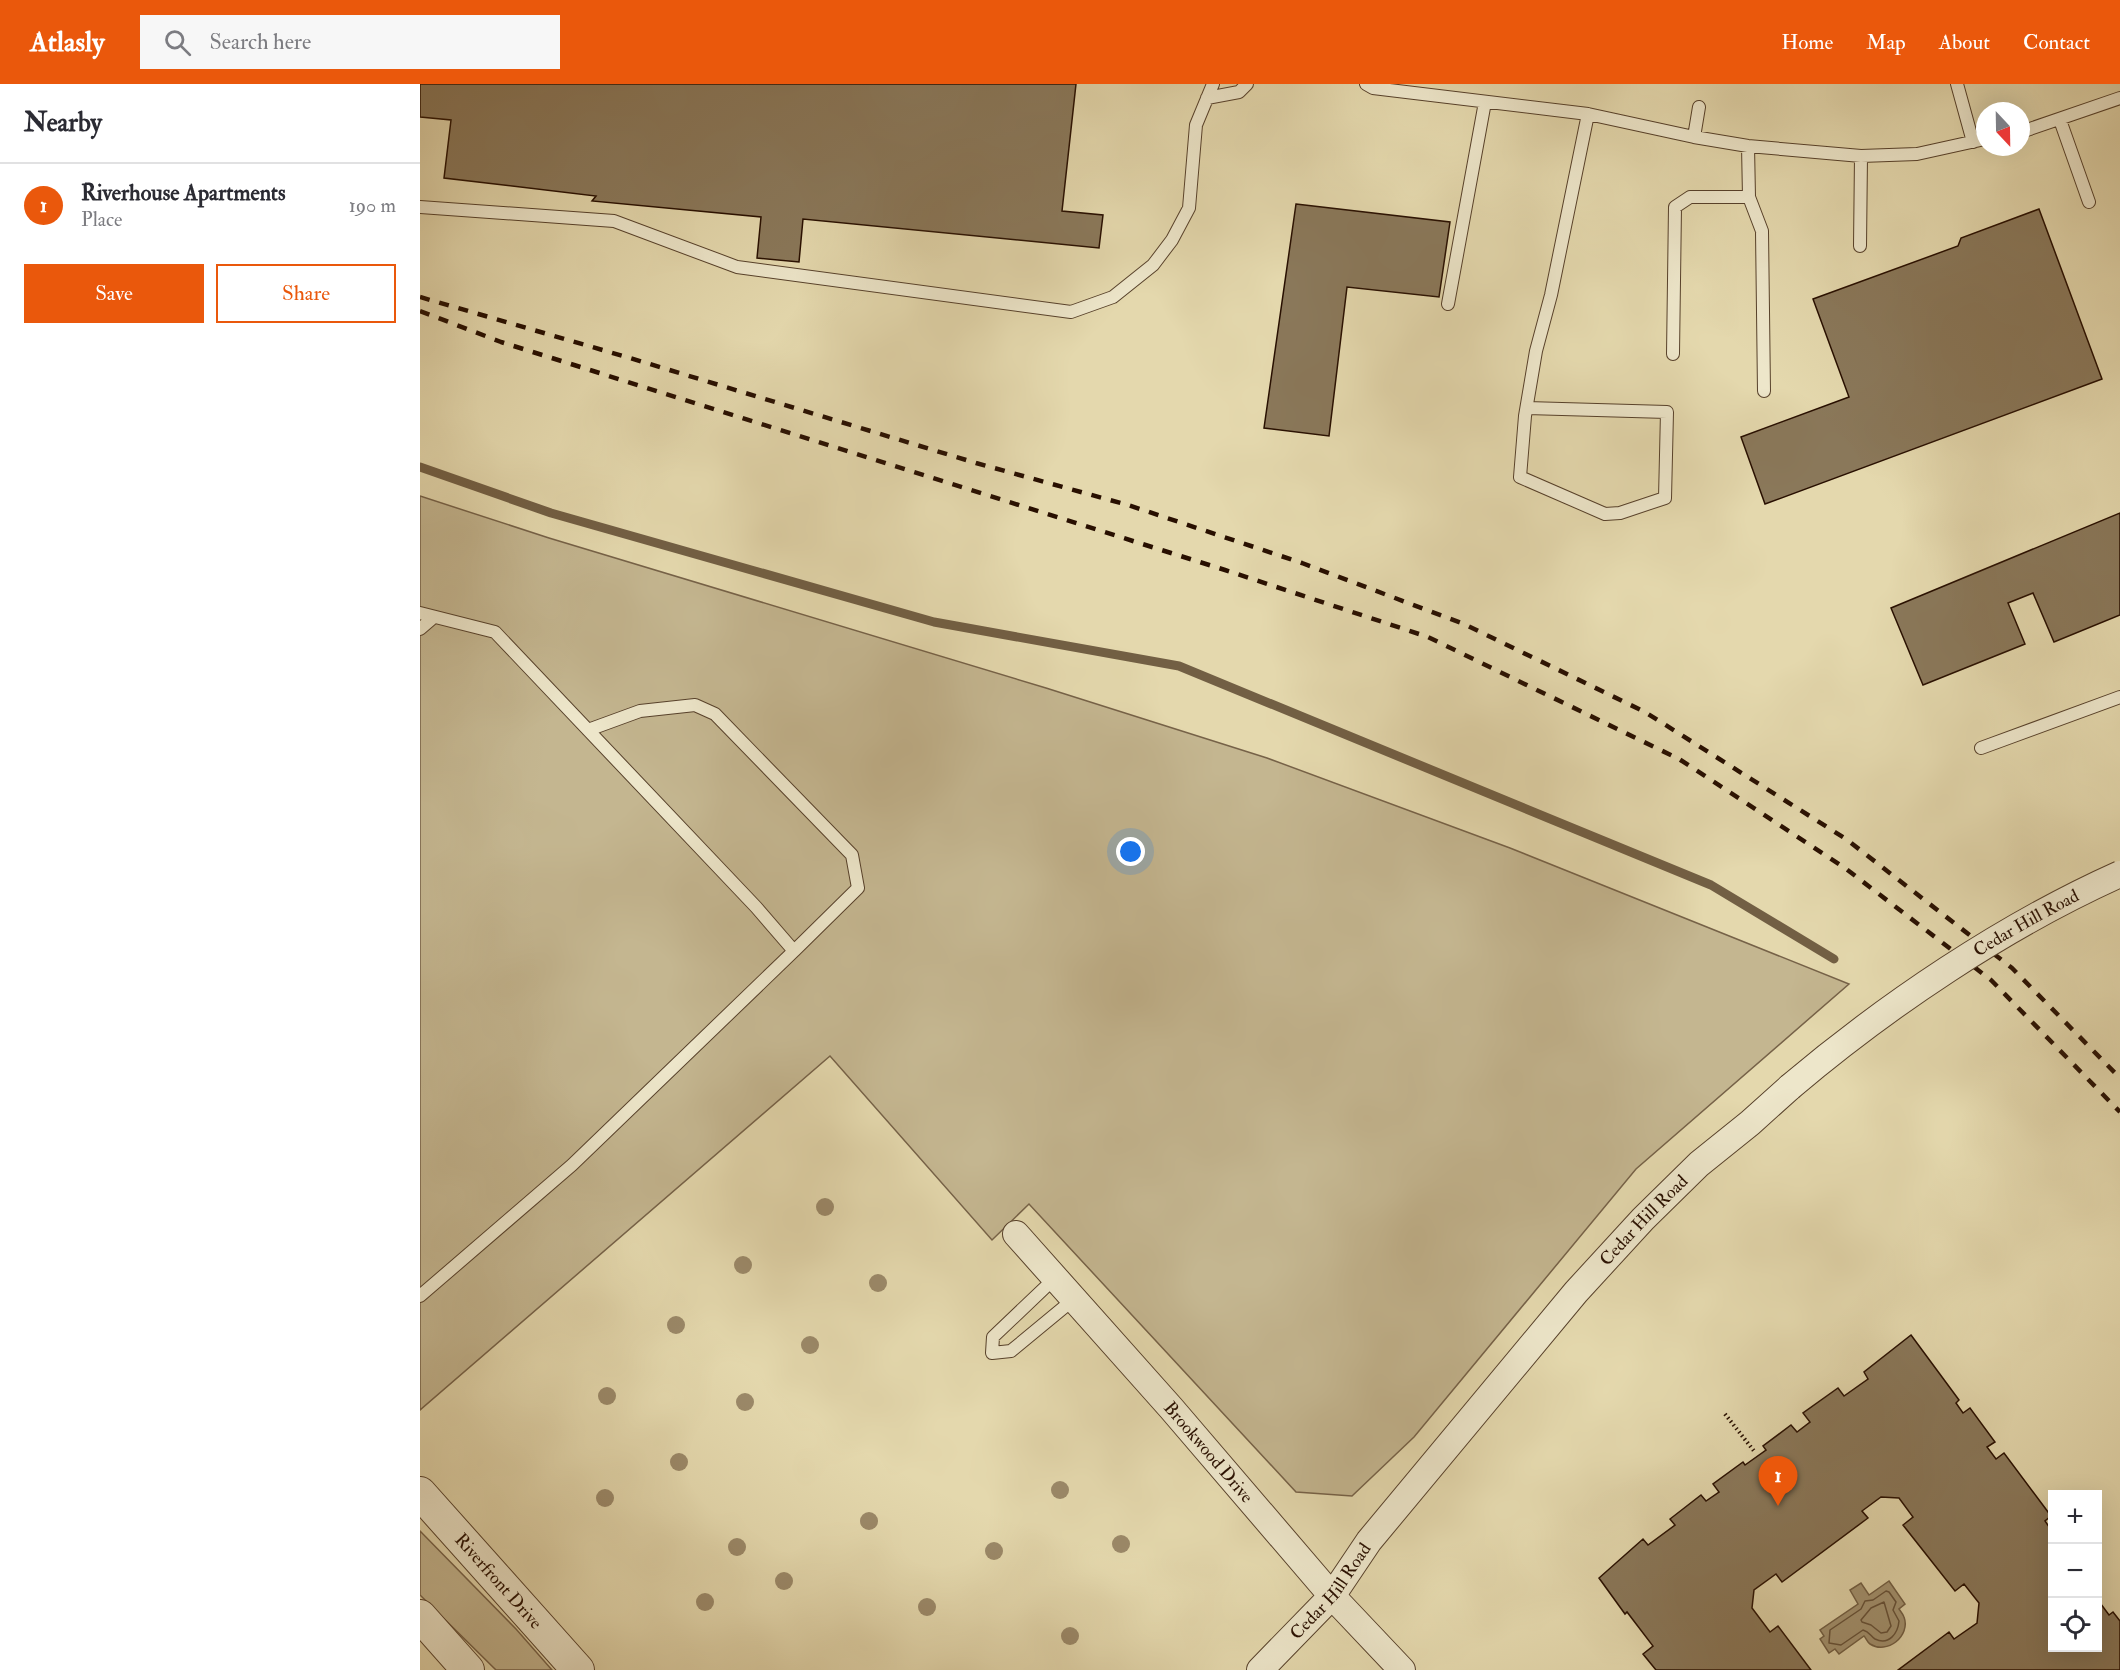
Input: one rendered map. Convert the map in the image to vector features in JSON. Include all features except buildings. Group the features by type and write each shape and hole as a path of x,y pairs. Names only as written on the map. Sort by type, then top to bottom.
{"street":[{"name":"Cedar Hill Road","path":"1260,1670 1332,1596 1369,1541 1576,1292 1643,1219 1699,1164 1839,1046 1928,983 2030,920 2120,874"},
{"name":"Brookwood Drive","path":"1016,1234 1332,1596 1402,1670"},
{"name":"Riverfront Drive","path":"420,1493 578,1670"},
{"path":"420,1616 468,1670"}],"lane":[{"path":"420,207 614,221 737,267 1071,312 1113,297 1153,265 1172,240 1189,208 1196,125 1213,84"},
{"path":"1207,98 1239,92 1247,84"},
{"path":"1366,84 1373,88 1588,114 1748,146 1861,156 1917,154 1976,142"},
{"path":"1957,84 1976,133"},
{"path":"2030,129 2120,98"},
{"path":"1448,304 1485,102"},
{"path":"1694,137 1699,107"},
{"path":"1527,408 1667,411 1665,498 1620,513 1605,514 1520,477 1527,408 1536,351 1551,295 1588,114"},
{"path":"2060,120 2089,202"},
{"path":"1748,146 1749,197 1762,231 1764,390"},
{"path":"1860,246 1861,156"},
{"path":"1673,354 1674,207 1690,197 1749,197"},
{"path":"420,613 495,632 756,907 794,951"},
{"path":"420,629 434,617"},
{"path":"1981,748 2120,697"},
{"path":"420,1296 572,1165 858,888 852,855 715,714 695,705 640,711 588,730"},
{"path":"1055,1278 993,1337 992,1353 1011,1351 1074,1299"}],"path":[{"path":"1725,1414 1754,1451"}],"shaded area":[{"path":"420,496 549,538 1046,688 1267,758 1510,848 1849,984 1636,1169 1414,1437 1352,1496 1296,1492 1029,1204 992,1240 830,1056 420,1410"},
{"path":"420,1531 516,1629 552,1670 496,1670 420,1595"}],"water":[{"path":"1889,1581 1905,1604 1899,1609 1904,1616 1905,1624 1901,1637 1890,1645 1877,1647 1870,1644 1864,1636 1839,1654 1835,1649 1829,1653 1820,1639 1824,1636 1820,1630 1858,1604 1850,1590 1861,1583 1869,1595"}],"waterway":[{"path":"420,467 551,513 934,622 1179,666 1711,885 1834,959"}],"railway":[{"path":"420,297 976,463 1128,505 1302,563 1464,624 1645,712 1846,839 2012,968 2120,1078"},
{"path":"420,311 501,342 1225,570 1428,637 1679,759 1845,868 1991,980 2120,1112"}],"place":[{"name":"Riverhouse Apartments","path":"1778,1506"}]}
